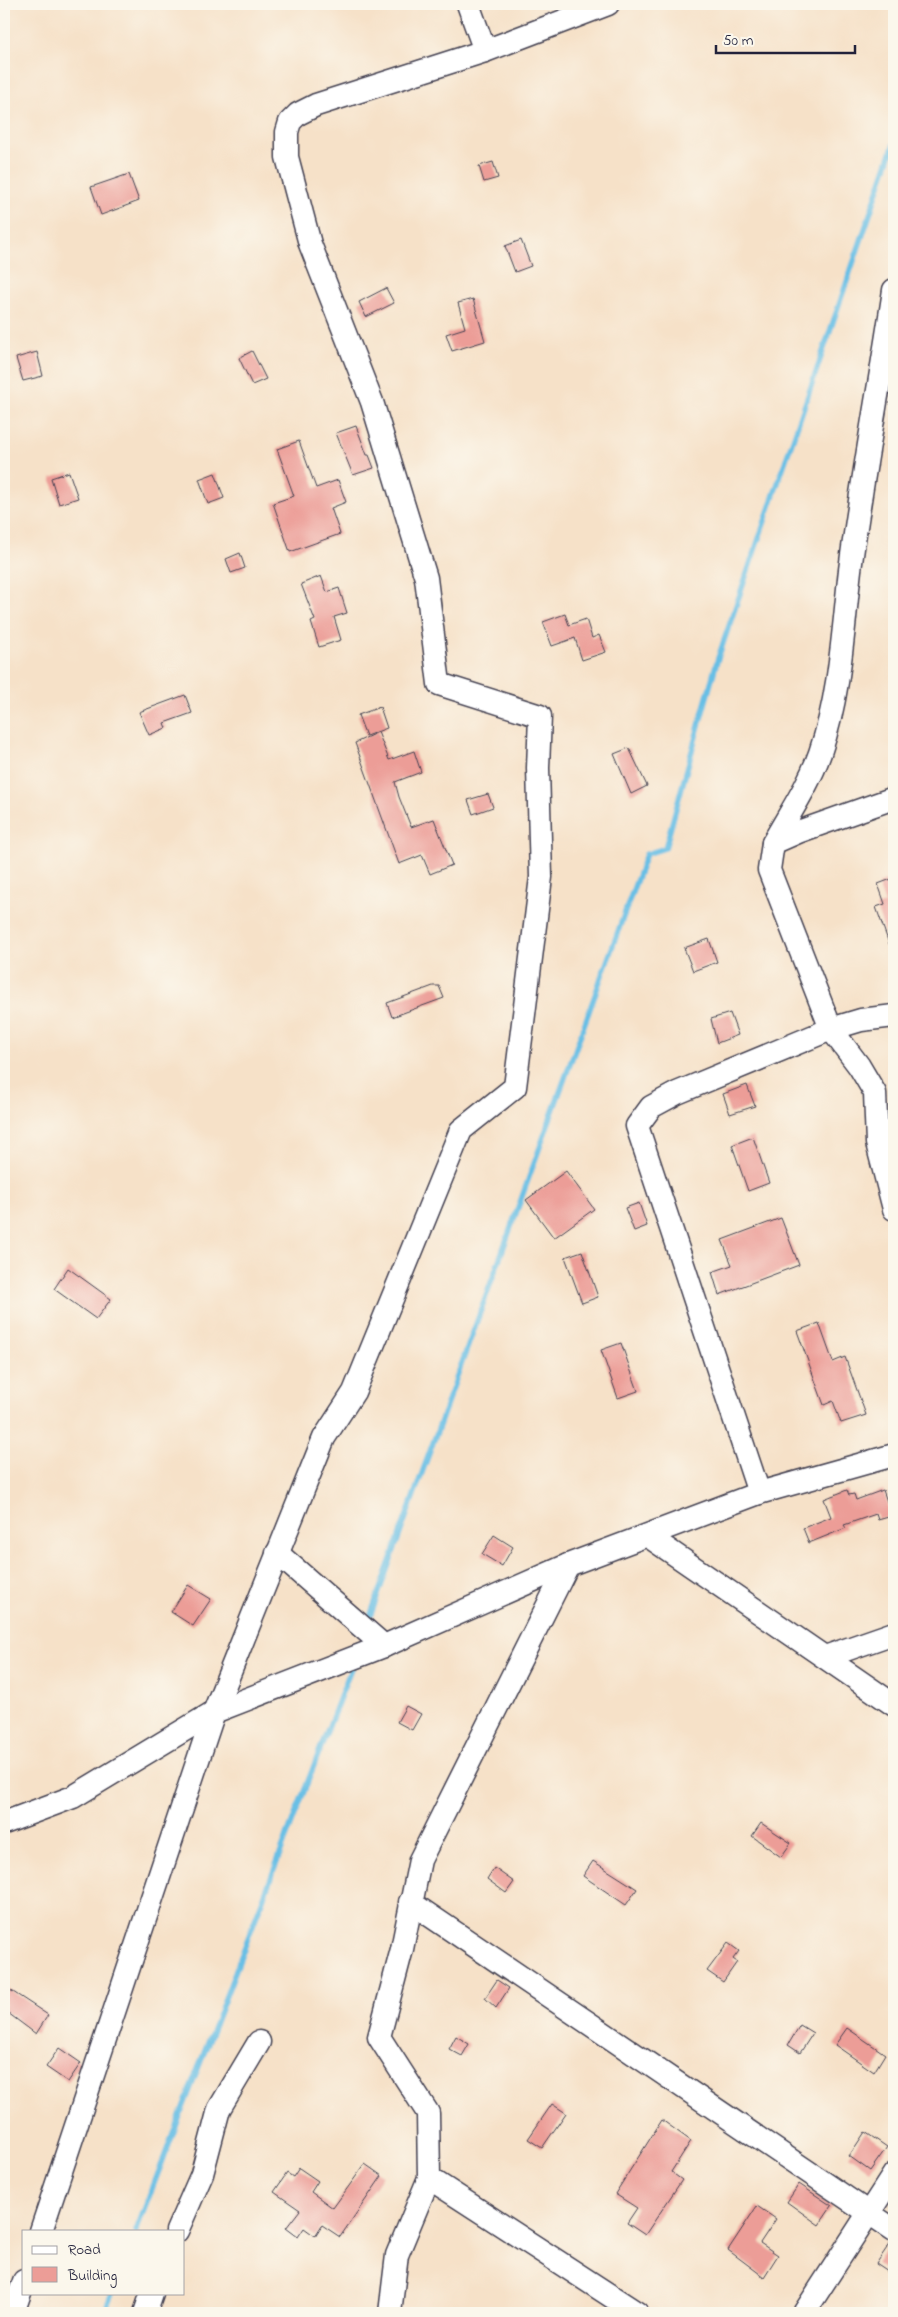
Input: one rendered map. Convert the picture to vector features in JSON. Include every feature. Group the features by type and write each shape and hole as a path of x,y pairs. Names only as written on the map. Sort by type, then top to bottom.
{"street":[{"path":"468,4 485,51"},
{"path":"41,2230 214,1712 324,1438 354,1392 461,1130 515,1087 541,877 538,768 540,716 439,684 426,578 372,402 310,244 287,157 287,132 290,122 298,114 316,105 485,51 608,4"},
{"path":"894,290 851,570 843,647 831,707 817,760 808,781 773,843 769,870 831,1029 859,1066 875,1093 877,1143 894,1209"},
{"path":"773,843 798,832 894,798"},
{"path":"759,1493 637,1126 651,1107 677,1093 831,1029 861,1020 894,1016"},
{"path":"4,1823 72,1797 214,1712 384,1646 568,1565 759,1493 894,1455"},
{"path":"648,1536 894,1705"},
{"path":"277,1554 384,1646"},
{"path":"390,2313 397,2255 428,2178 428,2112 379,2037 402,1949 410,1902 420,1860 568,1565"},
{"path":"825,1657 894,1633"},
{"path":"410,1902 894,2230"},
{"path":"177,2230 202,2174 219,2109 259,2042"},
{"path":"804,2313 894,2174"},
{"path":"428,2178 637,2313"},
{"path":"13,2313 22,2287"},
{"path":"144,2313 152,2294"}],"building":[{"path":"493,162 498,178 484,182 479,166"},
{"path":"129,174 139,201 101,215 91,187"},
{"path":"521,240 531,266 515,272 505,246"},
{"path":"386,288 394,303 366,317 359,302"},
{"path":"473,299 485,341 452,351 446,334 465,328 458,303"},
{"path":"252,351 266,379 252,385 239,358"},
{"path":"37,352 43,376 23,381 16,358"},
{"path":"356,426 374,468 353,475 336,433"},
{"path":"299,441 316,488 338,480 346,502 331,508 340,534 290,552 273,503 294,496 277,449"},
{"path":"69,472 78,498 59,504 51,478"},
{"path":"215,473 224,498 208,504 199,479"},
{"path":"240,553 245,568 231,573 226,559"},
{"path":"321,576 327,592 339,588 347,613 334,617 341,640 319,647 311,622 315,620 301,584"},
{"path":"565,614 569,625 586,619 592,638 599,635 606,652 582,660 575,638 552,646 543,622"},
{"path":"185,695 192,713 164,723 166,728 149,735 139,712"},
{"path":"380,707 387,728 366,736 358,715"},
{"path":"378,732 389,760 414,751 421,772 395,782 399,797 411,827 434,819 452,865 430,874 422,855 399,864 355,743"},
{"path":"629,748 647,786 631,794 614,754"},
{"path":"488,794 493,807 473,814 468,800"},
{"path":"894,878 894,952 892,952 876,907 885,904 878,884"},
{"path":"709,939 717,962 693,971 684,948"},
{"path":"433,986 439,986 444,998 392,1017 387,1003"},
{"path":"730,1013 738,1035 717,1043 711,1019"},
{"path":"747,1085 755,1106 730,1114 723,1094"},
{"path":"753,1137 769,1183 748,1191 732,1145"},
{"path":"566,1171 594,1209 554,1238 526,1200"},
{"path":"639,1203 647,1226 634,1231 625,1208"},
{"path":"781,1218 799,1265 719,1295 712,1272 732,1265 722,1240"},
{"path":"582,1251 598,1297 582,1303 565,1257"},
{"path":"68,1268 111,1299 96,1319 54,1289"},
{"path":"819,1323 833,1362 845,1357 866,1415 841,1423 833,1401 824,1405 797,1331"},
{"path":"621,1343 638,1391 618,1398 601,1350"},
{"path":"847,1490 849,1495 854,1494 856,1500 883,1490 892,1516 878,1520 876,1514 844,1525 846,1528 809,1543 803,1528 831,1517 824,1499"},
{"path":"494,1535 513,1547 502,1566 482,1554"},
{"path":"188,1585 211,1599 193,1626 171,1612"},
{"path":"406,1706 421,1714 412,1730 397,1722"},
{"path":"761,1823 791,1843 781,1857 752,1836"},
{"path":"593,1861 637,1889 626,1905 583,1876"},
{"path":"494,1868 514,1882 506,1893 487,1879"},
{"path":"728,1943 739,1951 733,1959 737,1962 723,1982 707,1971"},
{"path":"497,1980 509,1988 496,2008 485,1998"},
{"path":"4,1986 48,2015 36,2034 4,2010"},
{"path":"800,2025 813,2033 800,2053 788,2045"},
{"path":"847,2028 885,2054 874,2072 835,2045"},
{"path":"456,2036 469,2044 462,2056 449,2049"},
{"path":"59,2048 81,2063 68,2082 46,2067"},
{"path":"552,2104 566,2113 542,2148 528,2139"},
{"path":"662,2120 691,2141 671,2172 682,2180 645,2235 627,2223 637,2208 615,2194"},
{"path":"865,2132 887,2147 870,2171 849,2156"},
{"path":"365,2164 382,2176 340,2237 322,2225 315,2236 304,2228 298,2237 286,2228 300,2210 274,2192 287,2173 293,2177 299,2168 318,2181 311,2192 333,2208"},
{"path":"799,2184 832,2206 819,2225 787,2202"},
{"path":"757,2206 776,2219 760,2243 778,2255 764,2277 728,2250"},
{"path":"891,2242 894,2243 894,2276 876,2264"}],"waterway":[{"path":"367,1625 646,854 665,848 717,661 894,144"},
{"path":"136,2230 352,1666"},
{"path":"104,2313 112,2294"}]}
